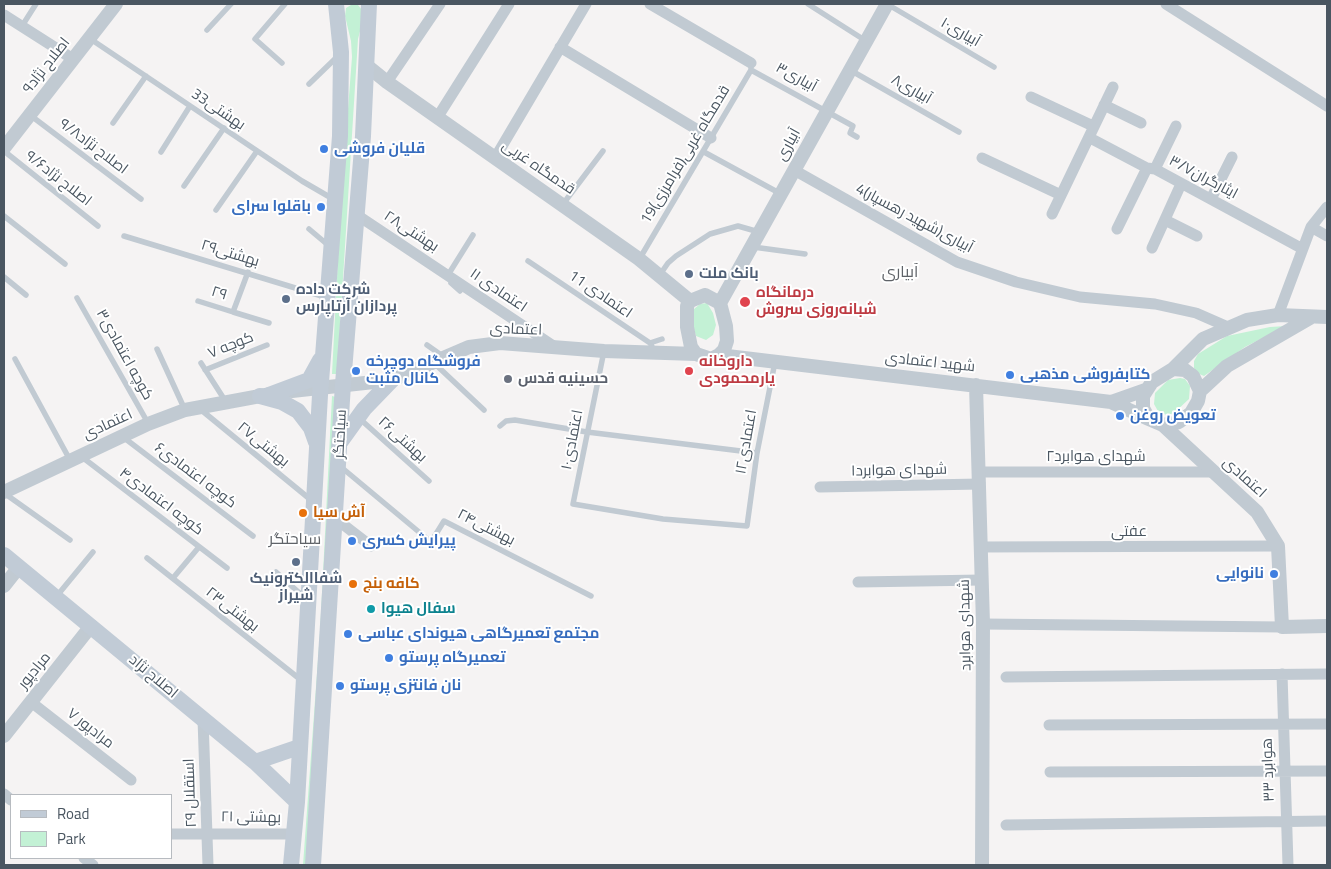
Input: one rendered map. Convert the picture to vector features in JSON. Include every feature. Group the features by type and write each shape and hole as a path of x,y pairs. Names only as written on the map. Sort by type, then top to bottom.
{"main road":[{"path":"265,395 309,380 323,353 340,136 341,52 336,4"},
{"name":"سیاحتگر","path":"313,865 341,441 343,384 357,215 369,4"},
{"path":"340,136 362,136"},
{"name":"سیاحتگر","path":"291,865 297,802 307,600 323,353"},
{"path":"341,441 392,380"},
{"path":"265,395 282,402 298,412 311,428 317,444"},
{"name":"اصلاح نژاد","path":"4,555 255,762 297,802"},
{"path":"255,762 299,747"}],"street":[{"name":"اصلاح نژاد۹","path":"4,147 116,4"},
{"path":"387,82 440,4"},
{"path":"436,118 508,4"},
{"path":"494,158 586,4"},
{"name":"آبیاری۳","path":"650,4 751,66"},
{"name":"آبیاری","path":"720,303 887,4"},
{"path":"1166,4 1327,106"},
{"path":"4,15 73,59"},
{"path":"560,47 711,138"},
{"name":"قدمگاه غربی","path":"366,65 436,118 639,259 690,301"},
{"path":"1052,214 1113,87"},
{"path":"1031,97 1093,126"},
{"path":"1104,105 1141,123"},
{"path":"1118,229 1176,126"},
{"name":"ایثارگران۳/۷","path":"1090,138 1211,199 1302,248"},
{"path":"1211,199 1232,157"},
{"path":"982,158 1061,195"},
{"name":"4آبیاری(شهید رهسپار)","path":"794,170 957,262 1016,282 1080,297 1155,304 1196,314 1228,328"},
{"path":"1152,248 1181,184"},
{"path":"1278,315 1311,227 1327,207"},
{"name":"۲۸بهشتی","path":"357,215 448,275"},
{"path":"1165,220 1197,236"},
{"path":"1311,227 1327,236"},
{"name":"۱۱ اعتمادی","path":"448,275 556,348"},
{"path":"705,295 720,303 726,326 727,341 719,355 711,359 696,354 690,347 687,327 687,306 690,301 705,295"},
{"path":"1110,402 1145,390 1152,382 1172,369 1203,340 1247,320 1278,315 1311,318 1327,316"},
{"path":"1110,402 1163,426 1179,422 1191,413 1198,401 1200,391 1227,366 1311,318"},
{"path":"727,341 746,359"},
{"name":"اعتمادی","path":"4,492 148,424 191,408 321,387 392,380 468,347 500,343 604,351 652,348 696,354"},
{"name":"شهید اعتمادی","path":"719,355 1110,402"},
{"path":"1172,369 1185,370 1193,376 1200,391"},
{"name":"شهدای هوابرد","path":"976,385 983,624 982,865"},
{"path":"1145,390 1143,408 1149,419"},
{"name":"اعتمادی","path":"1163,426 1257,512 1278,546 1282,627"},
{"name":"شهدای هوابرد۲","path":"980,478 1213,472"},
{"name":"شهدای هوابرد۱","path":"820,487 980,478"},
{"path":"336,519 371,546"},
{"name":"عفتی","path":"980,548 1278,546"},
{"path":"4,586 18,567"},
{"path":"858,582 982,580"},
{"path":"983,624 1327,626"},
{"name":"مرادپور","path":"4,736 91,626"},
{"name":"۳۳ هوابرد","path":"1282,674 1288,865"},
{"path":"1006,677 1327,674"},
{"name":"۷ مرادپور","path":"31,702 131,780"},
{"name":"۲۹ استقلال","path":"203,719 208,865"},
{"path":"1049,725 1327,724"},
{"path":"1050,772 1327,771"},
{"path":"1006,825 1327,821"},
{"name":"۲۱ بهشتی","path":"172,834 294,834"}],"lane":[{"path":"22,26 36,4"},
{"path":"208,30 231,4"},
{"path":"282,62 254,39 285,4"},
{"path":"808,4 866,41"},
{"name":"آبیاری۱۰","path":"887,4 994,67"},
{"name":"33بهشتی","path":"89,38 257,151 335,200"},
{"path":"309,84 341,52"},
{"name":"آبیاری۳","path":"751,66 853,126 850,133 857,137"},
{"name":"19قدمگاه غربی(فرامرزی)","path":"639,259 704,152 751,66"},
{"name":"آبیاری۸","path":"850,70 959,132"},
{"path":"113,122 146,76"},
{"path":"161,152 190,106"},
{"name":"اصلاح نژاد۹/۸","path":"30,115 142,199"},
{"path":"184,186 224,128"},
{"name":"اصلاح نژاد۹/۶","path":"4,147 98,226"},
{"path":"216,210 257,151"},
{"path":"562,204 603,151"},
{"path":"704,152 781,194"},
{"path":"4,216 65,264"},
{"path":"659,276 668,263 676,256 710,234 738,226 759,232"},
{"path":"309,229 332,248"},
{"path":"448,275 472,235"},
{"name":"۲۹بهشتی","path":"124,236 248,272 328,298"},
{"path":"751,247 805,254"},
{"path":"426,260 460,291"},
{"name":"11 اعتمادی","path":"528,261 652,348"},
{"path":"233,312 248,272"},
{"path":"4,277 26,295"},
{"name":"کوچه اعتمادی۳","path":"78,298 148,424"},
{"name":"۲۹","path":"198,301 269,323"},
{"path":"652,348 662,339"},
{"name":"کوچه ۷","path":"205,370 267,345"},
{"path":"427,345 438,360 484,410"},
{"path":"157,349 191,408"},
{"name":"اعتمادی۱۰","path":"604,351 573,504 663,519 747,526"},
{"path":"15,359 75,458"},
{"name":"اعتمادی۱۲","path":"747,526 757,453 775,362"},
{"path":"201,363 226,402"},
{"name":"۲۷بهشتی","path":"191,408 314,502"},
{"name":"۲۶بهشتی","path":"359,418 430,481"},
{"path":"500,426 506,421 515,420 587,432 757,453"},
{"name":"کوچه اعتمادی۶","path":"122,436 253,536"},
{"name":"کوچه اعتمادی۴","path":"75,458 227,568"},
{"name":"۲۴بهشتی","path":"339,465 431,542 444,521 591,596"},
{"path":"4,492 70,540"},
{"path":"173,578 199,547"},
{"path":"56,597 93,552"},
{"name":"۲۳بهشتی","path":"147,558 303,682"},
{"path":"276,572 307,600"}],"green space":[{"path":"351,5 358,5 362,10 363,20 358,39 337,374 332,374 341,200 352,57 351,41 345,16 346,8"},
{"path":"707,303 713,313 716,325 713,335 706,340 696,336 692,323 694,309 700,304"},
{"path":"1286,326 1245,347 1204,376 1197,373 1194,368 1194,361 1198,354 1227,336 1270,327"},
{"path":"1185,379 1190,386 1189,399 1174,413 1168,415 1159,413 1154,404 1155,393 1168,380"},
{"path":"332,396 336,397 307,865 303,865 320,632"}],"place":[{"name":"قلیان فروشی","path":"324,149"},
{"name":"باقلوا سرای","path":"321,207"},
{"name":"بانک ملت","path":"689,274"},
{"name":"شرکت داده پردازان آرتاپارس","path":"286,299"},
{"name":"درمانگاه شبانه‌روزی سروش","path":"745,302"},
{"name":"فروشگاه دوچرخه کانال مثبت","path":"356,371"},
{"name":"داروخانه یارمحمودی","path":"689,371"},
{"name":"کتابفروشی مذهبی","path":"1010,375"},
{"name":"حسینیه قدس","path":"508,379"},
{"name":"تعویض روغن","path":"1120,416"},
{"name":"آش سیا","path":"303,513"},
{"name":"پیرایش کسری","path":"352,541"},
{"name":"شفاالکترونیک شیراز","path":"296,562"},
{"name":"نانوایی","path":"1274,574"},
{"name":"کافه بنج","path":"353,584"},
{"name":"سفال هیوا","path":"371,609"},
{"name":"مجتمع تعمیرگاهی هیوندای عباسی","path":"348,634"},
{"name":"تعمیرگاه پرستو","path":"389,658"},
{"name":"نان فانتزی پرستو","path":"340,686"}],"district":[{"name":"آبیاری","path":"900,273"},
{"name":"سیاحتگر","path":"295,540"}]}
